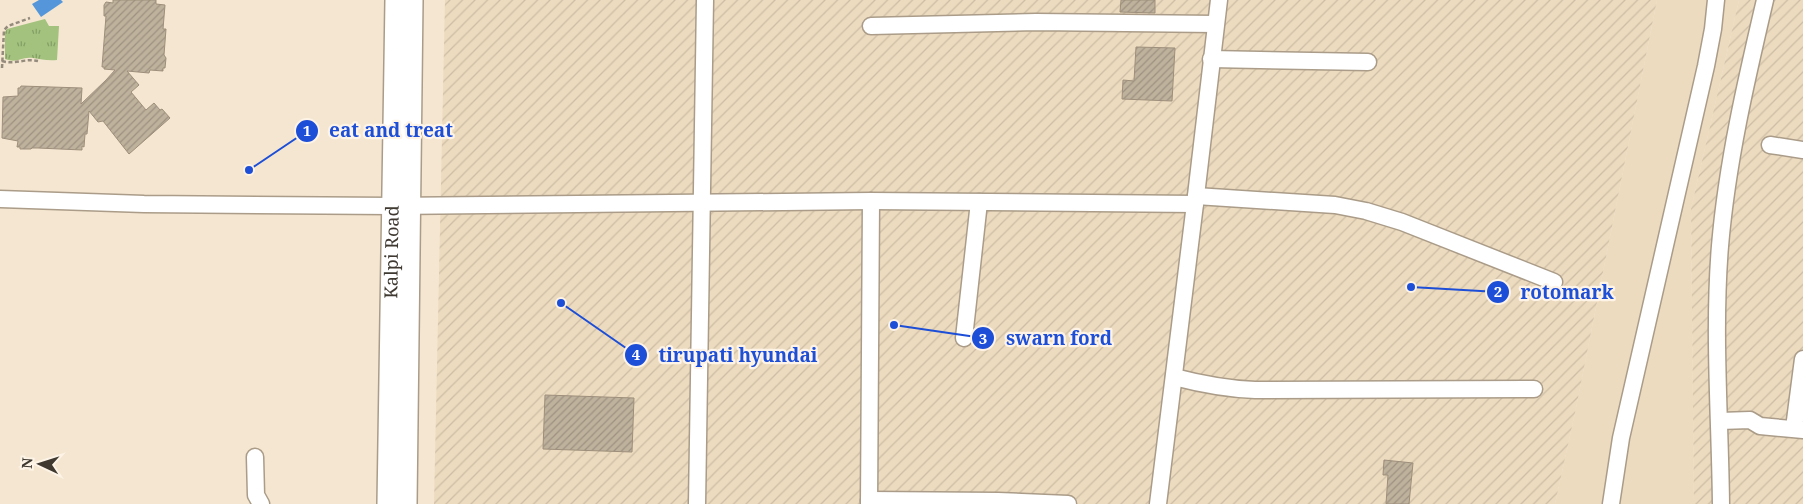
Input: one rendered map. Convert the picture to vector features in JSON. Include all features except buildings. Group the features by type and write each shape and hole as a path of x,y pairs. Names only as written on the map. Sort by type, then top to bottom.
{"main road":[{"name":"Kalpi Road","path":"396,0 406,504"},
{"name":"Kalpi Road","path":"388,504 400,205 412,0"}],"street":[{"path":"696,504 705,0"},
{"path":"1158,504 1219,0"},
{"path":"1611,504 1621,438 1706,66 1716,0"},
{"path":"1721,504 1717,317 1720,247 1727,183 1740,107 1764,0"},
{"path":"871,26 1036,22 1216,24"},
{"path":"1211,60 1368,62"},
{"path":"1770,144 1803,150"},
{"path":"0,199 144,204 400,205 1196,200 1335,205 1366,211 1402,222 1554,282"},
{"path":"871,201 869,502 1068,504"},
{"path":"964,338 979,202"},
{"path":"1720,421 1750,420 1760,426 1798,429 1803,359"},
{"path":"1174,377 1202,385 1228,389 1255,390 1534,389"},
{"path":"255,457 256,495 261,504"}],"path":[{"path":"2,68 4,30 8,26 30,18"},
{"path":"2,61 11,63 28,60 38,61"}],"shaded area":[{"path":"445,0 1657,0 1576,408 1555,504 434,504"},
{"path":"1657,0 1739,0 1691,209 1694,504 1555,504 1576,408"},
{"path":"1739,0 1803,0 1803,504 1694,504 1691,209"}],"green space":[{"path":"45,19 49,26 59,26 57,60 29,58 13,61 5,59 5,32 7,29"}],"water":[{"path":"39,0 61,0 63,2 41,17 32,4"}],"place":[{"name":"eat and treat","path":"249,170"},
{"name":"rotomark","path":"1411,287"},
{"name":"tirupati hyundai","path":"561,303"},
{"name":"swarn ford","path":"894,325"}]}
